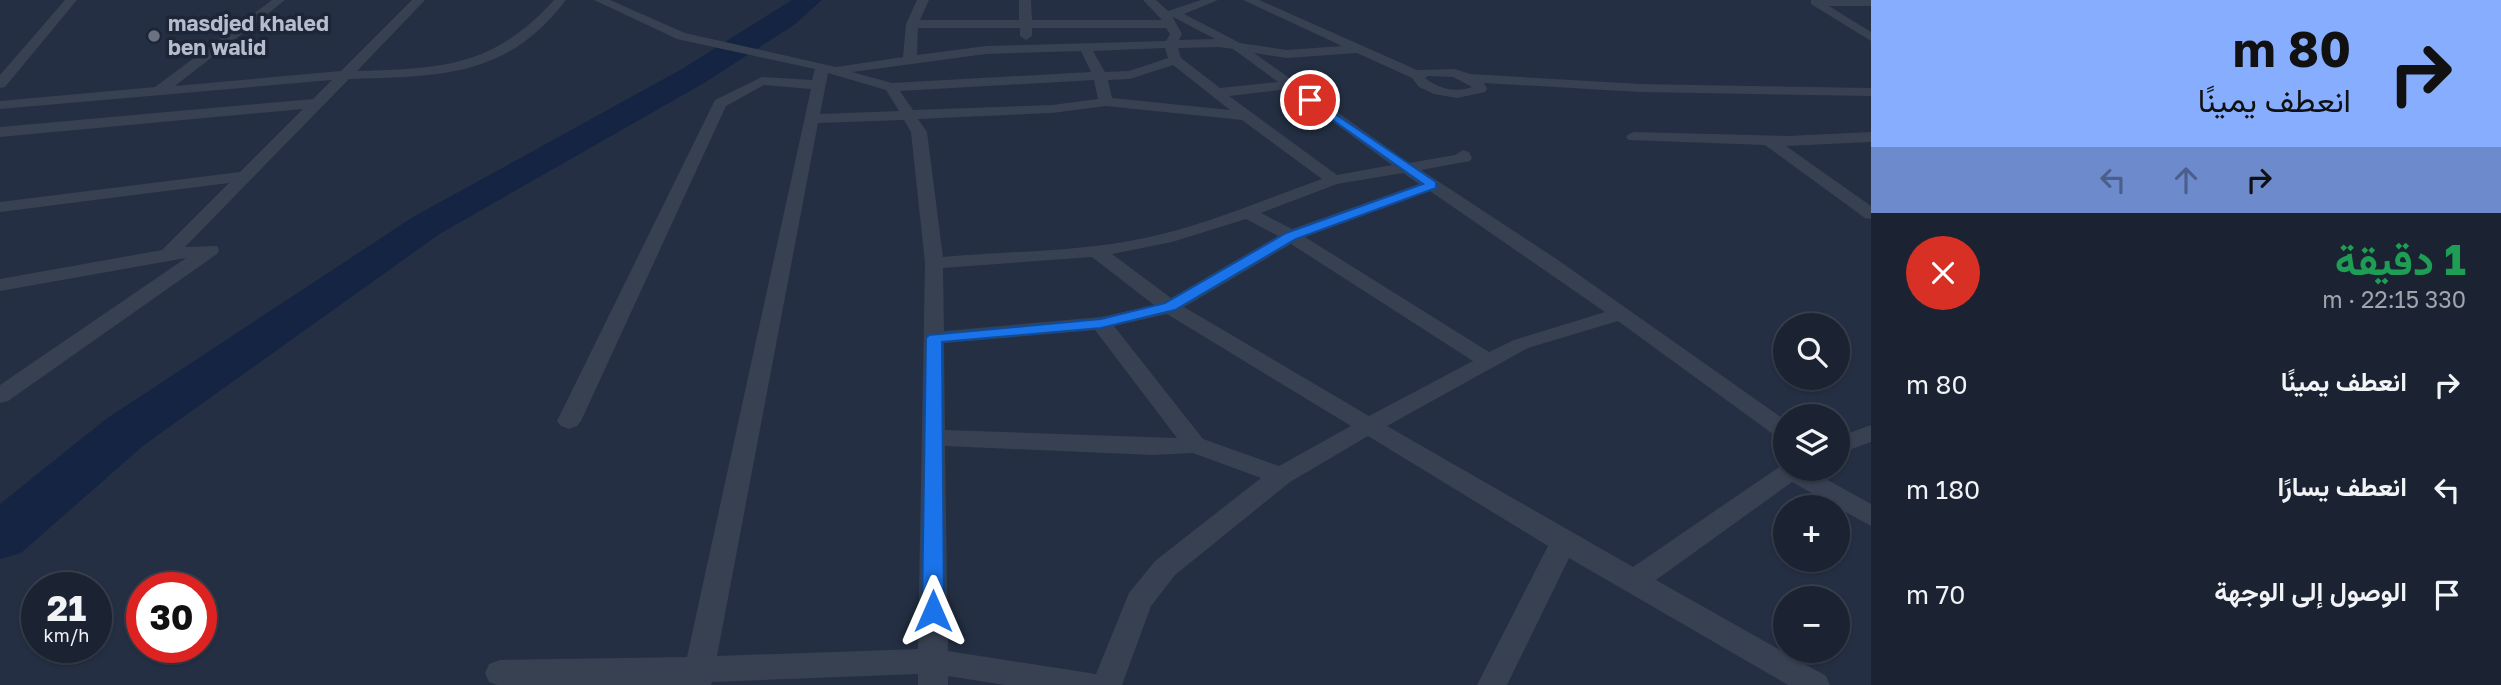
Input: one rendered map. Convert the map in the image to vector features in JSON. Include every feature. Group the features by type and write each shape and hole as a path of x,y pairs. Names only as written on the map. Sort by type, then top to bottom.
{"street":[{"path":"0,84 71,0"},
{"path":"159,91 279,0"},
{"path":"168,254 419,0"},
{"path":"0,105 345,75 438,72 468,65 511,44 547,16 560,0"},
{"path":"600,0 681,36 891,87 1130,75 1175,60"},
{"path":"910,58 912,23 923,0"},
{"path":"1025,0 1027,49"},
{"path":"1149,0 1171,18 1234,44 1406,168 1773,422"},
{"path":"912,23 1024,24 1171,18 1212,0"},
{"path":"1249,0 1359,49 1424,74 1455,73 1474,85 1599,99 1871,105"},
{"path":"1268,0 1424,74"},
{"path":"1811,1 1871,3"},
{"path":"1811,1 1871,37"},
{"path":"1171,18 1176,34 1170,44 1175,60 1334,180"},
{"path":"569,421 720,103 762,81 910,58 1027,49 1234,44 1287,54 1359,49"},
{"path":"1085,47 1100,76 1106,102"},
{"path":"698,677 821,72"},
{"path":"1424,74 1420,83 1433,89 1462,94 1474,85 1871,92"},
{"path":"1216,93 1289,85"},
{"path":"891,87 919,132 934,263 932,673"},
{"path":"812,119 1052,109 1106,102 1247,116"},
{"path":"0,132 318,103"},
{"path":"1634,137 1769,141 1871,137"},
{"path":"1769,141 1871,214"},
{"path":"934,263 1142,244 1246,212 1334,180 1464,159 1463,155"},
{"path":"0,207 245,176"},
{"path":"934,338 1101,323 1170,307 1291,236 1432,185"},
{"path":"1246,212 1291,236 1488,360"},
{"path":"0,285 168,254 211,250 0,396"},
{"path":"1096,250 1170,307 1563,541 1815,685"},
{"path":"1107,685 1139,601 1165,568 1281,476 1521,344 1620,314"},
{"path":"1101,323 1195,445"},
{"path":"1850,441 1871,433"},
{"path":"934,437 1153,447 1195,445 1281,476"},
{"path":"1634,581 1777,481"},
{"path":"1812,481 1871,516"},
{"path":"1493,685 1563,541"},
{"path":"500,673 698,677 932,673 1090,685"}],"waterway":[{"path":"0,537 125,432 427,225 693,76 784,19 809,0"}],"place":[{"name":"masdjed khaled ben walid","path":"154,36"}],"route":[{"path":"933,611 934,338 1101,323 1170,307 1291,236 1432,185 1310,100"}]}
